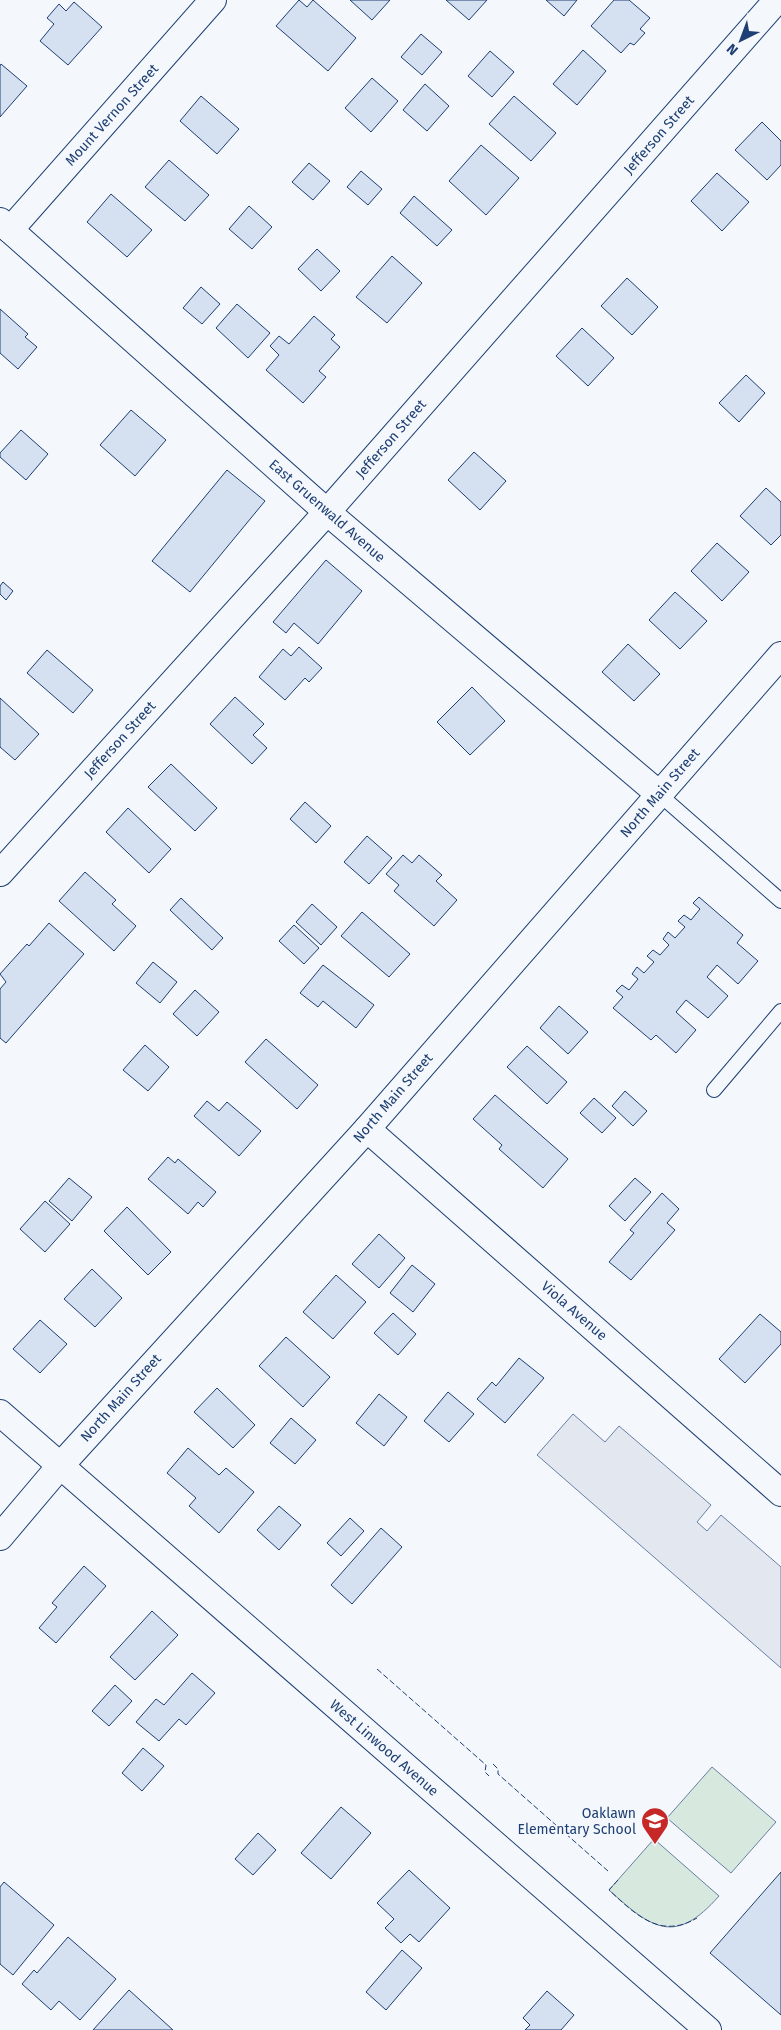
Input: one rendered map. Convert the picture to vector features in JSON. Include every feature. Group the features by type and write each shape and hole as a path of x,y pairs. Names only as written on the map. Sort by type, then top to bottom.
{"street":[{"name":"Mount Vernon Street","path":"5,226 213,0"},
{"name":"Jefferson Street","path":"0,873 327,512 777,0"},
{"name":"East Gruenwald Avenue","path":"5,226 327,512 659,794"},
{"name":"North Main Street","path":"0,1537 60,1466 367,1129 781,655"},
{"name":"Viola Avenue","path":"367,1129 781,1493"},
{"name":"West Linwood Avenue","path":"0,1412 708,2030"}],"lane":[{"path":"659,794 781,901"},
{"path":"714,1090 781,1011"}],"shaded area":[{"path":"573,1414 605,1442 619,1426 711,1505 697,1522 707,1531 721,1515 781,1567 781,1668 537,1455"},
{"path":"712,1767 776,1822 731,1873 667,1818"},
{"path":"654,1839 719,1896 703,1912 689,1922 676,1926 664,1926 651,1922 624,1904 609,1890"}],"building":[{"path":"299,0 307,7 313,0 356,38 328,71 276,26"},
{"path":"350,0 390,0 372,20"},
{"path":"446,0 487,0 469,20"},
{"path":"546,0 577,0 564,16"},
{"path":"614,0 629,0 650,18 640,29 645,33 634,45 630,43 621,53 591,26"},
{"path":"74,2 102,27 68,65 40,41 54,24 47,18 59,4 66,11"},
{"path":"421,34 442,52 422,75 401,57"},
{"path":"583,50 606,71 577,105 553,84"},
{"path":"490,51 514,72 492,97 468,76"},
{"path":"1,64 27,86 0,117 0,66"},
{"path":"372,78 398,101 371,132 345,108"},
{"path":"425,84 449,106 427,131 403,110"},
{"path":"201,96 239,129 217,154 180,121"},
{"path":"514,96 556,133 531,161 489,124"},
{"path":"762,122 781,141 781,165 767,180 735,150"},
{"path":"481,145 519,178 486,215 449,181"},
{"path":"169,160 209,195 185,221 145,187"},
{"path":"309,163 330,181 313,200 292,182"},
{"path":"361,171 382,189 368,205 347,187"},
{"path":"717,173 749,202 722,231 691,201"},
{"path":"111,194 152,230 127,257 87,222"},
{"path":"414,196 452,230 437,246 400,213"},
{"path":"249,206 272,227 252,249 229,229"},
{"path":"317,249 340,271 321,291 298,269"},
{"path":"392,256 422,283 387,323 356,297"},
{"path":"627,278 658,307 632,335 601,306"},
{"path":"201,287 220,304 202,324 183,308"},
{"path":"237,304 270,333 248,358 216,328"},
{"path":"0,309 28,334 25,337 37,347 18,369 0,353"},
{"path":"314,316 335,335 331,339 340,347 319,371 326,377 303,403 266,370 279,355 270,346 279,336 289,344"},
{"path":"582,328 614,358 588,386 556,356"},
{"path":"746,375 765,393 739,422 719,403"},
{"path":"131,410 166,440 135,476 100,445"},
{"path":"21,430 48,454 26,480 0,457 0,453"},
{"path":"474,452 506,481 480,510 448,480"},
{"path":"227,470 265,501 190,592 152,561"},
{"path":"766,488 781,502 781,535 771,545 740,516"},
{"path":"717,543 749,572 722,601 691,571"},
{"path":"326,560 362,591 318,644 294,623 286,633 273,622"},
{"path":"3,582 13,591 6,600 0,594 0,586"},
{"path":"675,592 707,621 680,649 649,620"},
{"path":"628,644 660,674 634,701 602,672"},
{"path":"299,647 322,668 309,682 305,678 285,700 259,677 283,649 291,656"},
{"path":"47,650 93,690 73,713 27,673"},
{"path":"472,687 505,721 470,755 437,722"},
{"path":"235,697 264,724 253,735 267,748 252,764 210,724"},
{"path":"0,698 39,734 15,760 0,747"},
{"path":"171,764 217,808 195,831 148,787"},
{"path":"305,802 331,826 316,843 290,819"},
{"path":"128,808 171,849 149,873 106,832"},
{"path":"367,836 392,858 369,884 344,862"},
{"path":"403,855 412,863 419,855 442,875 436,881 457,900 434,926 394,891 399,885 386,874"},
{"path":"85,872 116,900 112,904 136,926 114,951 59,901"},
{"path":"699,897 743,935 737,943 758,961 738,984 717,965 707,977 728,996 708,1018 686,1000 676,1012 696,1030 676,1053 656,1035 651,1040 613,1008 623,997 616,991 622,985 629,990 638,979 632,974 637,967 644,973 654,962 647,956 653,950 660,955 669,945 663,939 668,932 675,938 685,927 678,921 684,915 691,920 700,909 693,903"},
{"path":"181,898 223,938 212,950 170,910"},
{"path":"312,904 337,927 321,945 296,922"},
{"path":"362,912 410,954 389,977 341,936"},
{"path":"49,923 84,954 6,1043 0,1038 0,989 6,982 0,974 27,944 29,946"},
{"path":"294,925 319,948 304,964 279,941"},
{"path":"153,962 177,982 160,1003 136,983"},
{"path":"323,965 374,1005 356,1028 323,1001 318,1007 300,993"},
{"path":"195,990 219,1012 197,1036 173,1014"},
{"path":"559,1006 588,1032 568,1054 540,1028"},
{"path":"266,1039 318,1085 297,1109 245,1062"},
{"path":"145,1045 169,1067 148,1091 123,1070"},
{"path":"527,1046 567,1082 547,1104 507,1067"},
{"path":"625,1091 647,1111 633,1126 612,1106"},
{"path":"495,1095 568,1159 543,1188 499,1149 502,1145 473,1119"},
{"path":"594,1098 616,1118 602,1133 580,1113"},
{"path":"207,1101 219,1111 227,1102 261,1131 239,1156 194,1116"},
{"path":"168,1157 175,1163 178,1159 216,1192 203,1207 198,1202 188,1214 148,1179"},
{"path":"69,1178 92,1197 72,1221 49,1201"},
{"path":"635,1178 651,1192 625,1221 609,1206"},
{"path":"662,1193 679,1209 667,1223 675,1230 631,1280 609,1262 634,1233 630,1230"},
{"path":"45,1201 70,1224 45,1252 20,1229"},
{"path":"127,1207 171,1252 148,1275 104,1231"},
{"path":"379,1234 405,1258 379,1288 352,1264"},
{"path":"412,1265 435,1284 413,1312 390,1293"},
{"path":"92,1269 122,1298 95,1327 64,1299"},
{"path":"336,1275 366,1302 333,1339 303,1312"},
{"path":"393,1313 416,1334 398,1355 374,1333"},
{"path":"760,1314 781,1332 781,1344 745,1383 719,1359"},
{"path":"40,1320 67,1344 40,1373 13,1349"},
{"path":"286,1337 330,1377 303,1407 259,1366"},
{"path":"519,1358 544,1378 505,1423 477,1399 492,1382 496,1386"},
{"path":"217,1388 255,1425 233,1448 194,1412"},
{"path":"448,1392 474,1414 449,1442 424,1421"},
{"path":"379,1394 407,1417 384,1446 356,1423"},
{"path":"291,1418 316,1440 295,1464 270,1443"},
{"path":"188,1448 219,1475 226,1468 254,1492 219,1533 189,1506 196,1498 167,1473"},
{"path":"279,1506 301,1525 279,1550 257,1530"},
{"path":"350,1518 364,1531 341,1556 327,1543"},
{"path":"381,1528 402,1547 352,1604 331,1585"},
{"path":"84,1566 106,1586 56,1643 39,1628 57,1607 52,1603"},
{"path":"152,1611 178,1635 135,1680 110,1657"},
{"path":"192,1673 215,1693 186,1725 179,1719 159,1741 136,1722 156,1699 164,1705"},
{"path":"115,1685 132,1701 109,1726 92,1711"},
{"path":"143,1748 164,1766 142,1791 122,1773"},
{"path":"341,1807 371,1833 331,1879 301,1853"},
{"path":"258,1833 276,1850 253,1875 235,1859"},
{"path":"409,1870 450,1908 419,1942 410,1934 401,1943 385,1928 394,1919 377,1903"},
{"path":"781,1872 781,2015 710,1953"},
{"path":"4,1882 54,1925 13,1975 0,1964 0,1887"},
{"path":"68,1937 116,1979 80,2020 59,2001 51,2010 22,1984 34,1970 37,1973"},
{"path":"402,1950 422,1968 386,2010 366,1992"},
{"path":"129,1990 173,2030 93,2030"},
{"path":"547,1991 574,2015 561,2030 525,2030 530,2025 523,2018"}],"fence":[{"path":"377,1669 486,1765 485,1772 489,1776"},
{"path":"493,1764 498,1769 498,1774 608,1871"},
{"path":"618,1880 609,1890 629,1908 649,1921 671,1926 684,1924 697,1918"}],"place":[{"name":"Oaklawn Elementary School","path":"655,1845"}]}
